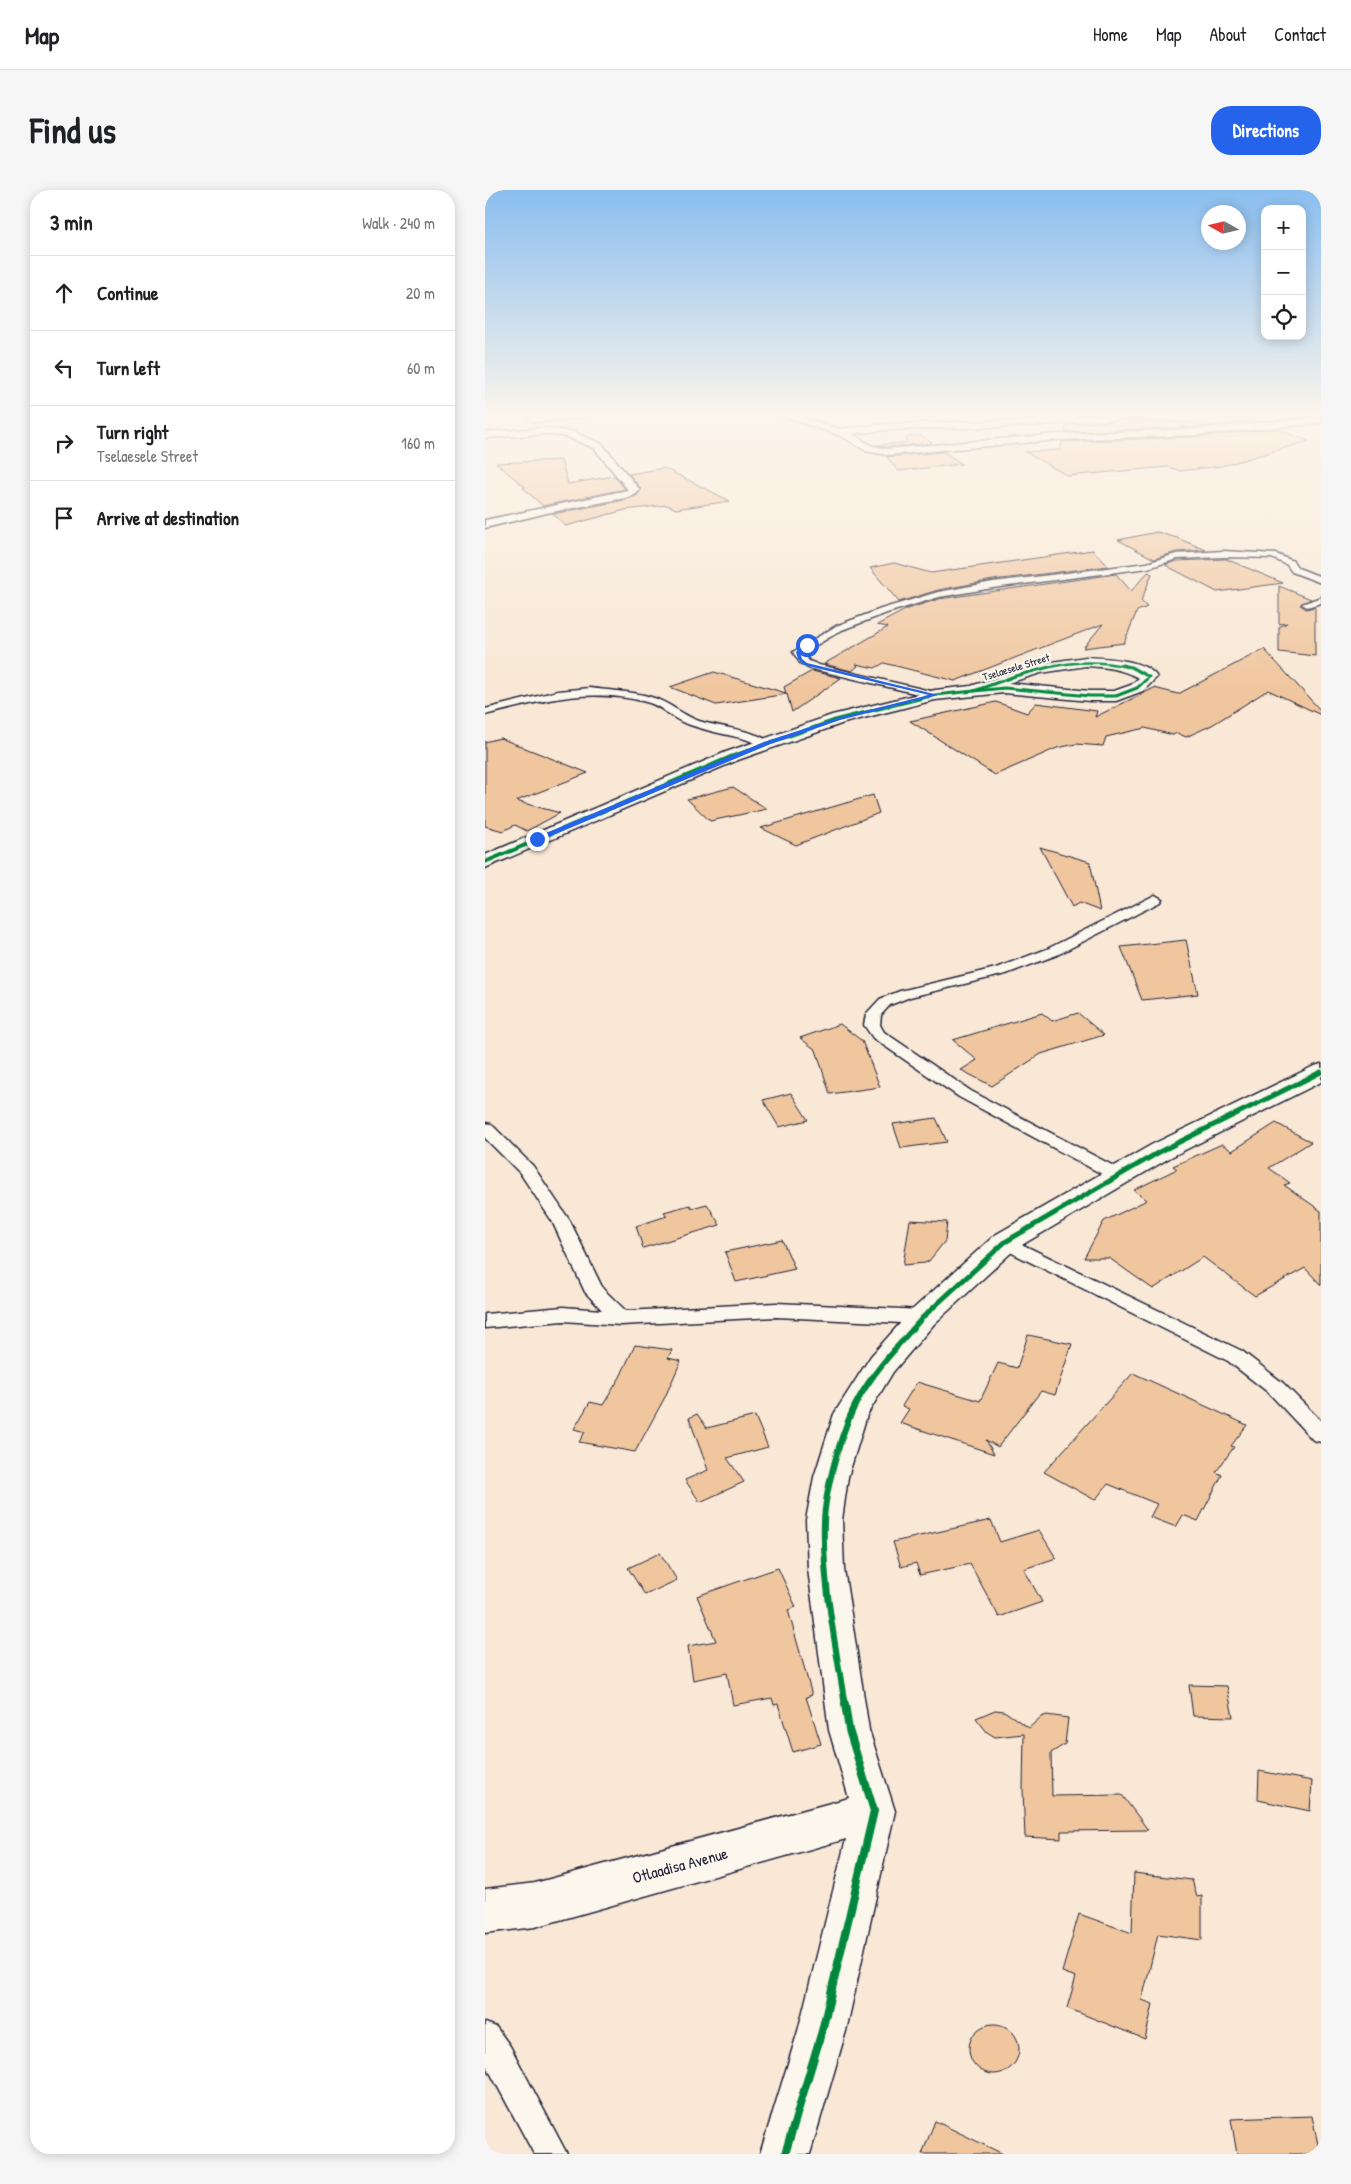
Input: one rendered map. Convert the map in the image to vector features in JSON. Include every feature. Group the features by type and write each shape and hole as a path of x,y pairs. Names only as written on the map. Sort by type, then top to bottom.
{"street":[{"path":"485,524 567,506"},
{"name":"Tselaesele Street","path":"485,862 639,795 766,744 839,719 935,695 1004,688 1090,696 1116,696 1137,688 1149,677 1139,669 1125,664 1067,663 999,680 974,691"},
{"path":"785,2154 821,2031 873,1811 849,1730 826,1569 824,1520 831,1477 851,1414 882,1364 923,1317 1005,1242 1161,1151 1321,1072"},
{"name":"Otlaadisa Avenue","path":"485,1911 535,1905 873,1811"}],"lane":[{"path":"935,695 806,664 800,659 798,652 839,628 884,610 938,595 993,585 1148,565 1176,558 1223,554 1273,556 1290,563 1295,570 1321,580"},
{"path":"1307,604 1321,600"},
{"path":"485,712 559,694 590,691 648,700 664,705 683,718 766,744"},
{"path":"1119,1176 965,1094 878,1035 872,1025 874,1014 885,1002 905,994 1001,970 1052,952 1155,898"},
{"path":"485,1128 527,1170 561,1221 595,1292 621,1318"},
{"path":"1005,1242 1235,1356 1276,1388 1321,1434"},
{"path":"485,1321 563,1314 621,1318 776,1310 923,1317"},
{"path":"485,2038 499,2057 551,2154"}],"building":[{"path":"596,506 662,506 625,510 566,526 553,514"},
{"path":"668,506 699,506 676,509"},
{"path":"1157,532 1206,550 1176,552 1154,559 1118,540"},
{"path":"1093,550 1108,566 993,580 938,590 899,602 870,568 894,563 931,573"},
{"path":"1226,559 1283,583 1217,592 1165,565 1177,561"},
{"path":"1148,572 1152,574 1141,601 1147,607 1137,611 1124,643 1083,648 1103,624 955,681 884,663 875,668 856,664 858,666 852,671 824,664 888,627 877,625 907,609 939,599 1116,574 1131,591"},
{"path":"1279,586 1311,599 1300,605 1306,609 1315,607 1315,656 1279,652 1279,627 1287,623 1279,624"},
{"path":"1264,649 1321,711 1321,715 1268,690 1212,725 1186,737 1177,733 1173,735 1145,728 1106,737 1103,746 1076,744 1057,748 995,775 910,721 996,702 1027,713 1036,703 1097,711 1095,717 1154,688 1178,694"},
{"path":"812,671 841,678 792,712 787,694 716,705 670,687 714,672 786,693 784,687"},
{"path":"500,738 588,773 516,801 560,813 527,831 515,825 503,831 485,826 485,742"},
{"path":"733,787 767,809 710,821 687,799"},
{"path":"873,795 879,813 796,845 761,828"},
{"path":"1040,847 1090,862 1100,911 1079,903 1072,907"},
{"path":"1186,940 1198,994 1142,1000 1121,947"},
{"path":"1042,1013 1052,1021 1078,1013 1104,1035 1041,1054 992,1086 961,1070 977,1060 953,1040"},
{"path":"840,1024 862,1041 880,1087 830,1094 816,1050 800,1038"},
{"path":"791,1093 808,1120 779,1127 763,1100"},
{"path":"936,1118 947,1142 901,1148 893,1124"},
{"path":"1276,1123 1311,1142 1269,1168 1290,1183 1284,1185 1321,1211 1321,1285 1305,1268 1255,1296 1203,1257 1153,1289 1109,1258 1084,1258 1104,1221 1147,1200 1134,1190 1177,1169 1173,1166 1222,1144 1232,1151"},
{"path":"707,1204 720,1225 643,1248 636,1226 667,1216 664,1212 690,1205 692,1208"},
{"path":"910,1220 947,1222 945,1241 929,1261 903,1265"},
{"path":"782,1240 795,1269 736,1282 725,1252"},
{"path":"1028,1335 1072,1344 1055,1395 1041,1391 998,1447 986,1440 994,1454 900,1423 909,1409 902,1406 917,1382 980,1401 998,1363 1017,1368"},
{"path":"635,1345 672,1350 668,1358 681,1361 665,1397 635,1452 579,1442 585,1432 574,1429 590,1402 603,1405 620,1377"},
{"path":"1133,1373 1247,1425 1231,1446 1234,1447 1216,1472 1222,1475 1198,1521 1183,1515 1176,1527 1150,1517 1157,1504 1108,1484 1095,1500 1044,1472"},
{"path":"697,1414 707,1428 755,1416 768,1447 727,1458 744,1482 700,1502 685,1480 708,1470 689,1418"},
{"path":"991,1520 1000,1542 1039,1530 1056,1558 1024,1569 1042,1602 999,1617 970,1564 920,1575 916,1563 901,1567 893,1542"},
{"path":"660,1553 677,1580 645,1595 628,1568"},
{"path":"778,1568 796,1607 788,1610 812,1695 806,1697 821,1744 793,1752 778,1704 774,1705 772,1698 733,1705 727,1673 693,1680 688,1646 716,1641 697,1596"},
{"path":"1189,1685 1227,1686 1233,1717 1193,1716"},
{"path":"995,1710 1004,1711 1029,1728 1041,1717 1047,1715 1068,1718 1065,1744 1051,1753 1052,1796 1122,1795 1148,1830 1061,1831 1061,1839 1025,1837 1023,1790 1024,1734 995,1737 987,1732 976,1718"},
{"path":"1259,1771 1312,1781 1310,1811 1258,1800"},
{"path":"1134,1873 1192,1880 1197,1897 1202,1896 1202,1940 1158,1934 1142,2000 1153,2004 1145,2039 1067,2008 1076,1977 1062,1972 1079,1914 1132,1933"},
{"path":"994,2024 1012,2031 1019,2049 1012,2067 994,2074 976,2067 969,2049 976,2031"},
{"path":"1312,2116 1320,2154 1237,2154 1231,2119"},
{"path":"935,2121 1003,2154 922,2154"}],"cycle path":[{"path":"485,862 732,756 838,719 935,695 1004,688 1090,696 1116,696 1137,688 1149,677 1131,667 1110,662 1086,662 1038,669 974,691"},
{"path":"785,2154 822,2031 874,1811 849,1730 826,1569 824,1520 831,1477 851,1414 882,1364 923,1317 1005,1242 1161,1151 1321,1072"}],"route":[{"path":"537,839 732,756 839,719 935,695 806,664 800,659 798,652 807,645"}]}
